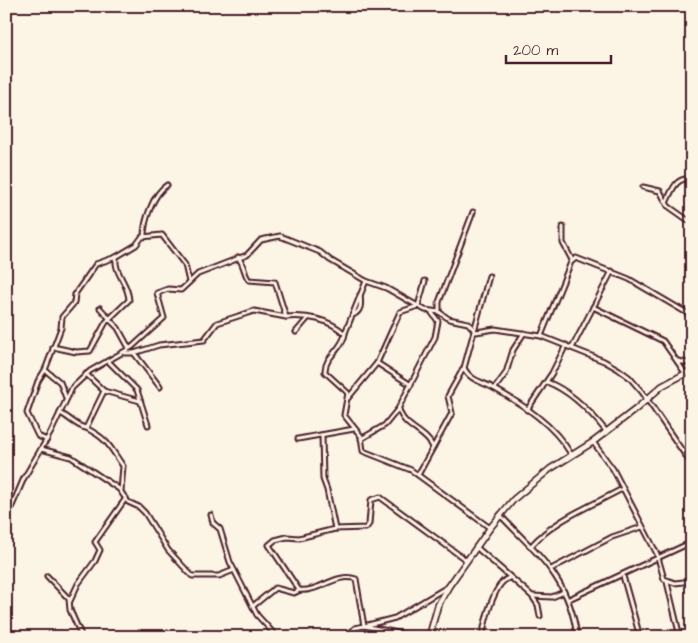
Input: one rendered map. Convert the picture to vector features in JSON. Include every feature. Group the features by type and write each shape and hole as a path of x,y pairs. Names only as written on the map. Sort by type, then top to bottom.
{"main road":[{"path":"429,637 438,605 466,560 500,515 528,486 572,454 593,442 662,386 692,370"}],"street":[{"path":"666,202 675,184 682,179 692,179"},
{"path":"47,440 38,436 27,414 38,381 45,370 64,314 74,303 75,294 96,264 116,257 135,246 144,236 148,217 156,196 167,185"},
{"path":"642,187 658,190 675,211 692,223"},
{"path":"439,312 439,302 473,212"},
{"path":"563,227 563,243 572,260"},
{"path":"144,236 159,234 164,236 185,265 189,282"},
{"path":"6,518 24,478 47,440 72,388 86,374 123,353 164,318 157,293 168,289 181,290 198,274 208,272 246,255 252,246 261,240 280,236 320,252 366,280 386,288 432,313 438,321 435,337 398,409 385,425 361,439"},
{"path":"53,347 76,352 90,351 109,318 127,303 129,299 124,281 116,267 116,257"},
{"path":"238,258 244,265 245,275 249,280 275,282 286,317"},
{"path":"572,260 576,258 582,259 612,272 692,316"},
{"path":"541,336 572,260"},
{"path":"572,348 612,272"},
{"path":"418,475 452,413 448,396 464,368 488,276"},
{"path":"348,398 346,390 326,374 324,368 342,344 366,280"},
{"path":"418,306 425,281"},
{"path":"418,306 400,312 377,363 348,398 344,415 361,439 363,451 366,454 404,467 418,475 490,528"},
{"path":"593,307 663,341 678,360 685,373"},
{"path":"100,308 118,328 129,348"},
{"path":"123,353 134,353 159,345 204,340 220,321 254,312 286,317 300,315 337,327 345,334"},
{"path":"432,313 439,312 448,319 468,323 479,333 495,329 541,336 604,361 624,372 647,400 692,465"},
{"path":"296,332 308,318"},
{"path":"495,388 506,373 513,350 524,333"},
{"path":"527,410 546,382 566,345"},
{"path":"134,353 160,387"},
{"path":"678,360 692,364"},
{"path":"108,361 133,386 148,426"},
{"path":"377,363 411,385"},
{"path":"464,368 469,377"},
{"path":"45,370 60,382 66,398"},
{"path":"86,374 104,391 140,401"},
{"path":"461,376 469,377 495,388 527,410 557,432 572,454"},
{"path":"546,382 559,388 587,408 606,431"},
{"path":"86,428 104,391"},
{"path":"398,409 405,422 425,436 433,447"},
{"path":"60,413 72,418 80,426 105,438 124,466 121,491"},
{"path":"298,438 322,436 354,429"},
{"path":"322,436 323,479 335,529"},
{"path":"593,442 613,469 658,559 662,576 668,582 680,637"},
{"path":"42,449 71,457 121,491 126,498 142,510 168,550 192,576 220,576 234,570"},
{"path":"531,546 551,528 584,507 622,490"},
{"path":"300,590 272,551 270,543 335,529 366,528 369,524 371,500 380,497 466,560"},
{"path":"82,637 70,610 70,601 78,584 98,556 100,550 95,542 126,498"},
{"path":"211,515 212,521 220,529 227,555 260,620 272,630 276,637"},
{"path":"500,515 531,546 550,569 569,599 577,637"},
{"path":"550,569 612,537 642,527"},
{"path":"569,599 623,576 692,542"},
{"path":"476,547 532,596 538,605 540,616"},
{"path":"47,576 70,601"},
{"path":"623,576 640,637"},
{"path":"253,606 275,588 294,593 344,578 356,579 364,626"},
{"path":"482,637 488,612 496,593 504,580 510,578"},
{"path":"668,582 692,581"},
{"path":"346,637 355,628 395,618 449,586"},
{"path":"532,596 552,597 564,592"},
{"path":"364,626 417,637"}]}
